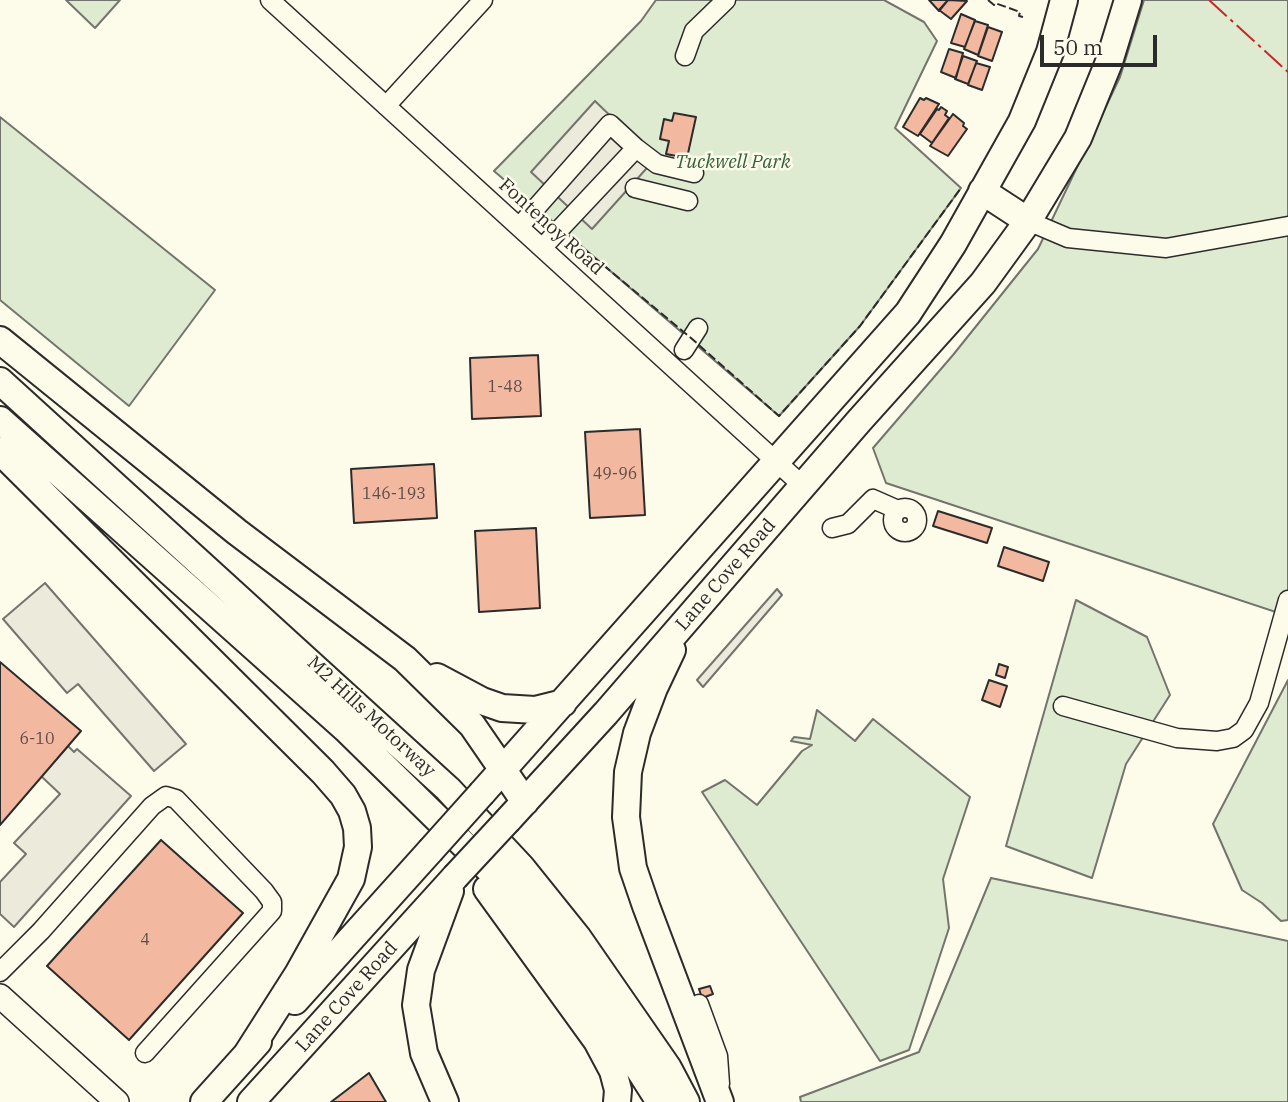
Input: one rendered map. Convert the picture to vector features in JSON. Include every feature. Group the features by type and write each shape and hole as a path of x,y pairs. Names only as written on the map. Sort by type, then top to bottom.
{"highway":[{"name":"Lane Cove Road","path":"204,1102 563,703 908,313 953,244 1022,121 1050,52 1064,0"},
{"name":"Lane Cove Road","path":"251,1102 517,811 983,283 1028,220 1078,138 1109,62 1128,0"},
{"path":"982,191 1028,220"},
{"path":"0,340 237,532 405,659 472,725 490,748 502,770 517,811"},
{"name":"M2 Hills Motorway","path":"0,381 448,789 521,867 578,938 668,1068 686,1102"},
{"name":"M2 Hills Motorway","path":"0,420 346,729 507,887 570,961 660,1102"},
{"path":"0,451 323,772 343,795 352,811 357,828 358,847 351,879 298,974 247,1054"},
{"path":"687,620 654,688 638,733 628,772 626,817 633,868 641,893 720,1102"},
{"path":"405,659 482,701 502,708 535,710 563,703"},
{"path":"448,828 462,857 513,922 597,1041 614,1071 618,1090 617,1102"},
{"path":"445,1102 424,1053 416,1005 421,970 455,877"}],"main road":[{"path":"0,996 117,1102"}],"street":[{"name":"Fontenoy Road","path":"270,0 803,486"},
{"path":"386,106 483,0"},
{"path":"685,56 694,32 726,0"},
{"path":"519,227 610,124 657,164 694,173"},
{"path":"542,248 636,148"},
{"path":"635,188 688,201"},
{"path":"1028,220 1068,238 1166,248 1288,226"},
{"path":"684,350 698,328"},
{"path":"832,528 848,524 873,499 898,510"},
{"path":"1063,706 1177,738 1217,741 1233,738 1244,730 1259,703 1288,600"},
{"path":"0,972 41,931 152,806 166,796 176,799 264,891 272,902 272,911 145,1053"},
{"path":"699,1004 718,1056 720,1102"}],"green space":[{"path":"66,0 120,0 95,28"},
{"name":"Tuckwell Park","path":"656,0 884,0 924,22 937,41 895,128 961,188 860,326 779,416 494,171 641,21"},
{"path":"1144,0 1288,0 1288,616 886,483 873,448 953,355 1038,249 1120,77"},
{"path":"0,117 215,290 129,406 0,300"},
{"path":"1076,600 1147,637 1170,695 1126,764 1092,878 1006,846"},
{"path":"1288,680 1288,920 1281,921 1262,903 1242,890 1213,824"},
{"path":"817,710 855,741 873,719 970,797 943,879 949,928 909,1050 880,1061 702,792 725,780 757,805 802,751 812,745 791,741 794,737 810,739"},
{"path":"991,878 1288,941 1288,1102 801,1102 800,1097 919,1052"}],"shaded area":[{"path":"595,101 655,159 592,229 531,172"},
{"path":"45,583 186,744 154,771 78,684 67,693 3,619"},
{"path":"777,589 782,595 703,687 697,680"},
{"path":"68,746 74,752 77,749 131,796 14,927 0,914 0,882 26,854 14,843 60,794 41,776"}],"building":[{"path":"929,0 948,0 939,11"},
{"path":"948,0 967,1 951,19 939,10"},
{"path":"961,14 975,20 965,47 951,43"},
{"path":"975,21 988,25 978,55 964,49"},
{"path":"988,27 1002,32 992,61 978,56"},
{"path":"949,49 963,53 956,78 941,72"},
{"path":"963,56 977,61 968,84 955,79"},
{"path":"976,63 990,67 982,90 968,85"},
{"path":"920,98 939,104 918,136 903,127"},
{"path":"941,107 947,111 945,115 949,118 932,143 920,134"},
{"path":"674,113 696,117 687,158 666,154 669,141 660,139 664,119 672,121"},
{"path":"953,114 967,129 948,156 930,146"},
{"path":"538,355 541,416 472,419 470,358"},
{"path":"640,429 645,515 590,518 585,432"},
{"path":"434,464 437,518 354,523 351,469"},
{"path":"938,511 992,528 987,543 933,526"},
{"path":"536,528 540,608 479,612 475,531"},
{"path":"1004,547 1049,562 1043,581 998,566"},
{"path":"0,662 81,731 0,825"},
{"path":"999,664 1008,667 1005,678 996,675"},
{"path":"989,680 1007,686 1000,707 982,700"},
{"path":"161,840 243,913 129,1040 47,966"},
{"path":"710,986 713,994 702,998 699,989"},
{"path":"369,1073 386,1102 331,1102"}],"fence":[{"path":"988,0 994,5 995,3 1020,12 1019,16 1023,17"},
{"path":"584,249 779,416 860,326 961,188"}],"power":[{"path":"1209,0 1288,72"}]}
